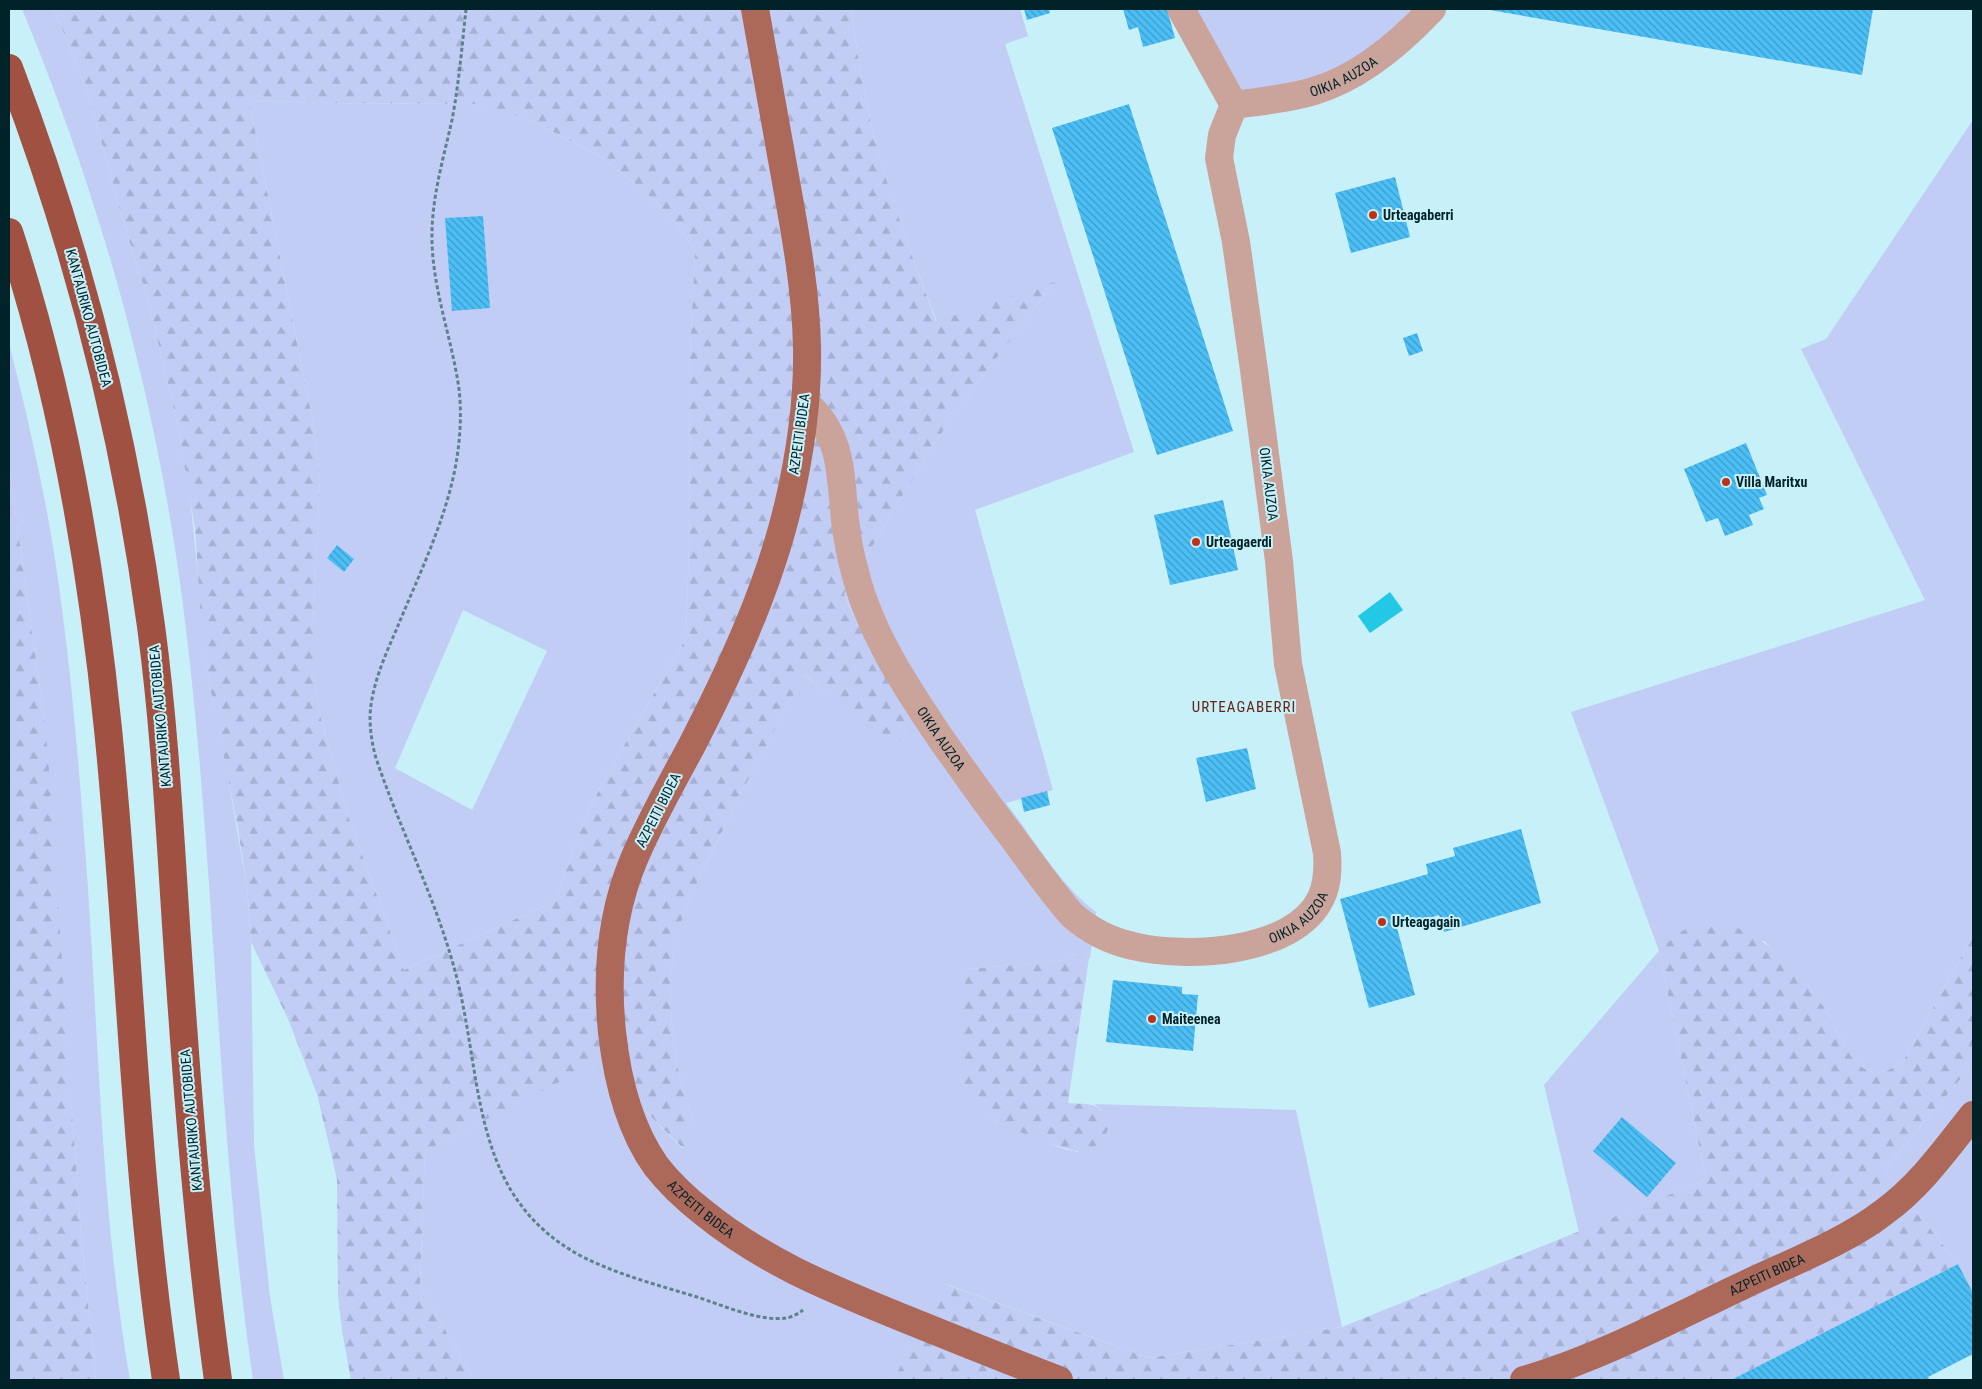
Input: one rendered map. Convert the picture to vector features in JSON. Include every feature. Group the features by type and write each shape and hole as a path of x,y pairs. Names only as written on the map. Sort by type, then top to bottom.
{"highway":[{"name":"KANTAURIKO AUTOBIDEA","path":"9,68 51,185 103,365 129,490 145,585 164,752 196,1194 218,1380"},
{"path":"9,232 60,419 89,578 108,730 142,1173 151,1268 166,1380"}],"main road":[{"name":"AZPEITI BIDEA","path":"755,9 803,285 807,352 805,402 798,457 768,574 719,690 646,832 625,881 614,924 609,984 614,1045 627,1105 638,1135 658,1168 684,1197 736,1238 774,1262 825,1285 1059,1380"},
{"name":"AZPEITI BIDEA","path":"1524,1380 1603,1352 1794,1261 1870,1222 1892,1206 1915,1185 1937,1161 1973,1114"}],"street":[{"path":"1182,9 1234,105"},
{"name":"OIKIA AUZOA","path":"805,402 823,421 834,445 842,478 845,521 855,572 870,618 917,702 962,769 1063,906 1080,922 1100,934 1132,946 1154,950 1183,951 1237,948 1258,943 1293,927 1315,907 1320,898 1327,878 1327,853 1288,664 1278,561 1257,389 1240,270 1220,158 1222,136 1234,105 1305,93 1336,83 1353,74 1389,49 1432,9"}],"path":[{"path":"466,9 456,92 436,191 432,224 434,267 459,390 461,424 454,472 438,526 384,660 374,692 370,716 375,755 447,941 456,974 481,1109 493,1154 510,1191 522,1208 546,1232 597,1264 760,1316 781,1318 797,1314 813,1302 825,1285"}],"green space":[{"path":"22,9 54,9 88,92 120,211 147,296 178,426 190,496 208,676 225,760 247,888 251,942 254,1145 270,1297 284,1380 253,1380 240,1282 231,1183 193,688 170,515 156,441 120,294 99,222 76,150"},
{"path":"54,9 851,9 868,111 876,144 896,211 936,321 1055,282 974,387 931,448 844,594 882,670 908,714 913,725 910,733 906,737 897,740 878,731 804,675 747,781 693,892 683,916 676,941 672,961 671,983 672,1031 680,1078 693,1119 684,1149 596,1063 425,1151 420,1286 474,1380 351,1380 338,1295 337,1179 317,1094 288,1019 251,942 247,888 238,829 208,676 200,606 195,529 178,426 147,296 120,211 88,92","holes":["249,100 317,103 478,104 534,122 596,154 629,179 654,200 677,225 695,249 689,377 690,517 686,638 602,784 582,825 555,901 404,970 347,813 319,711 313,670 313,626 320,479 314,428"]},
{"path":"851,9 1020,9 1028,36 1005,44 1134,452 975,510 1053,790 1006,803 1058,875 1082,901 1096,912 1090,958 967,969 961,1034 961,1081 984,1113 995,1121 1064,1149 1078,1152 1102,1110 1094,1104 1296,1110 1342,1327 1149,1358 946,1284 893,1380 474,1380 420,1286 425,1151 596,1062 683,1149 693,1119 680,1078 672,1031 671,983 672,960 676,940 693,892 747,781 804,675 882,734 908,714 870,650 844,594 931,448 974,387 1054,283 937,322 882,167 868,111"},
{"path":"1181,9 1412,9 1385,39 1334,71 1234,105"},
{"path":"249,100 317,103 478,104 511,113 534,122 596,154 654,200 677,225 695,249 689,377 690,517 686,638 602,784 582,825 555,901 404,970 347,813 319,711 313,670 313,626 320,479 314,428","holes":["463,610 547,651 472,810 395,768"]},
{"path":"1973,120 1973,936 1904,1060 1882,1072 1873,1072 1858,1064 1846,1049 1829,1016 1812,991 1764,941 1659,951 1571,712 1925,600 1801,349 1826,339"},
{"path":"9,343 45,500 63,614 88,888 107,1196 113,1258 130,1380 96,1380 82,1246 43,710 9,466"},
{"path":"9,466 48,755 82,1246 96,1380 9,1380"},
{"path":"1719,921 1748,933 1772,948 1782,957 1812,991 1852,1057 1865,1069 1873,1072 1882,1072 1890,1069 1904,1060 1973,936 1973,1064 1884,1170 1958,1264 1731,1380 893,1380 945,1284 1149,1358 1342,1327 1706,1180 1659,951 1679,933 1692,926"},
{"path":"1659,951 1706,1180 1579,1232 1544,1085"},
{"path":"1089,958 1068,1103 1089,1104 1098,1108 1106,1118 1109,1126 1099,1144 1090,1149 1080,1151 1051,1143 1011,1128 982,1112 966,1094 962,1082 959,1051 967,969"},
{"path":"1973,1064 1973,1293 1958,1264 1884,1170"}],"water":[{"path":"1390,592 1403,610 1370,633 1358,616"}],"building":[{"path":"1024,9 1049,9 1050,13 1027,20"},
{"path":"1123,9 1167,9 1175,38 1143,47 1138,27 1129,30"},
{"path":"1484,9 1873,9 1862,75"},
{"path":"1129,104 1233,431 1157,455 1052,128"},
{"name":"Urteagaberri","path":"1395,177 1410,237 1351,253 1335,193"},
{"path":"483,216 490,308 452,311 445,218"},
{"path":"1417,333 1423,351 1409,356 1403,338"},
{"name":"Villa Maritxu","path":"1746,443 1767,495 1759,498 1764,509 1749,515 1753,525 1725,536 1718,518 1706,522 1684,469"},
{"name":"Urteagaerdi","path":"1223,500 1238,570 1170,585 1154,515"},
{"path":"337,545 354,559 344,572 327,558"},
{"path":"1247,748 1256,789 1206,802 1196,758"},
{"path":"1047,791 1050,805 1024,812 1021,798"},
{"name":"Urteagagain","path":"1521,829 1541,903 1444,932 1439,915 1397,928 1415,995 1369,1008 1340,899 1428,874 1426,864 1455,856 1453,848"},
{"name":"Maiteenea","path":"1113,980 1182,987 1182,994 1198,995 1193,1051 1106,1042"},
{"path":"1622,1117 1676,1163 1647,1197 1593,1151"},
{"path":"1958,1264 1973,1293 1973,1354 1928,1377 1930,1380 1731,1380"}],"place":[{"name":"Urteagaberri","path":"1373,215"},
{"name":"Villa Maritxu","path":"1726,482"},
{"name":"Urteagaerdi","path":"1196,542"},
{"name":"Urteagagain","path":"1382,922"},
{"name":"Maiteenea","path":"1152,1019"}],"district":[{"name":"URTEAGABERRI","path":"1244,707"}]}
